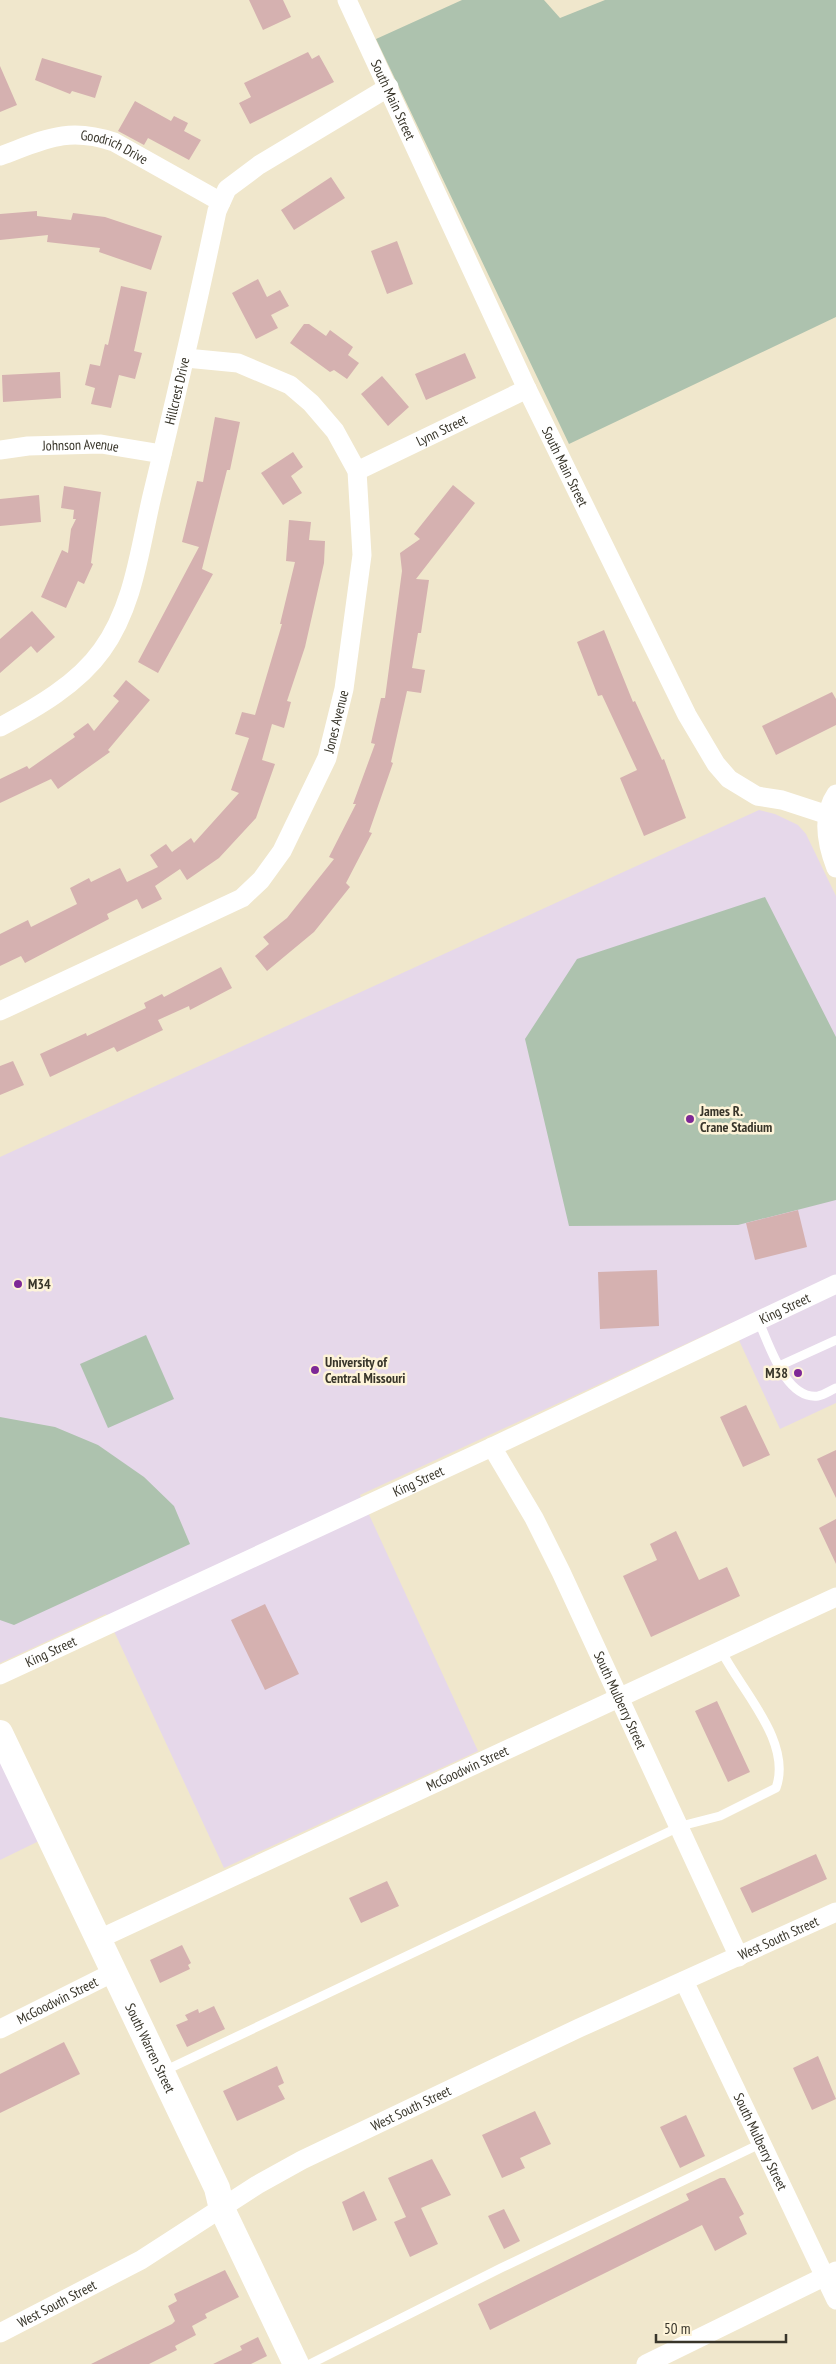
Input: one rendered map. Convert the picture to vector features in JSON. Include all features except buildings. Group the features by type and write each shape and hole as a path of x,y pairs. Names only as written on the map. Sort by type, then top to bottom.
{"street":[{"name":"South Main Street","path":"347,0 389,87 527,389 687,716 716,764 729,780 757,796 782,800 828,815"},
{"name":"Hillcrest Drive","path":"0,727 30,711 78,676 102,650 125,609 186,358 217,211 227,190 259,165 389,87"},
{"name":"Goodrich Drive","path":"0,156 54,136 76,133 97,136 114,142 221,202"},
{"name":"Jones Avenue","path":"0,1011 242,898 262,880 282,851 327,758 344,689 362,554 357,471 335,431 311,403 290,385 238,363 186,358"},
{"name":"Lynn Street","path":"357,471 527,389"},
{"name":"Johnson Avenue","path":"0,450 28,446 101,444 162,454"},
{"path":"836,794 832,799 828,815 827,832 829,850 836,868"},
{"name":"King Street","path":"0,1675 492,1447 836,1284"},
{"name":"South Mulberry Street","path":"492,1447 546,1541 618,1697 681,1826 739,1957"},
{"name":"McGoodwin Street","path":"99,1939 836,1597"},
{"name":"South Warren Street","path":"0,1735 218,2191 222,2209 296,2364"},
{"name":"West South Street","path":"0,2333 141,2260 257,2185 302,2160 579,2028 836,1912"},
{"name":"McGoodwin Street","path":"0,2029 114,1972"},
{"name":"South Mulberry Street","path":"684,1981 762,2143 830,2274 836,2300"},
{"path":"646,2364 830,2274"}],"lane":[{"path":"758,1320 784,1376 798,1391 806,1395 819,1396 836,1388"},
{"path":"779,1366 836,1340"},
{"path":"161,2072 681,1826 720,1816 776,1788 778,1782 775,1747 767,1726 746,1688 729,1666 721,1650"},
{"path":"310,2364 501,2268 762,2143"}],"shaded area":[{"name":"University of Central Missouri","path":"759,810 775,814 798,825 806,834 836,896 836,1403 780,1429 731,1323 360,1495 478,1751 224,1868 106,1614 0,1663 0,1157"},
{"path":"0,1757 39,1841 0,1860"}],"green space":[{"path":"462,0 544,0 560,18 605,0 836,0 836,317 569,444 376,39"},
{"name":"James R. Crane Stadium","path":"765,897 836,1037 836,1200 738,1225 569,1226 525,1039 577,959"},
{"path":"146,1335 174,1399 108,1428 80,1364"},
{"path":"0,1417 55,1427 98,1445 144,1477 174,1506 190,1544 14,1625 0,1620"}],"place":[{"name":"James R. Crane Stadium","path":"690,1119"},
{"name":"M34","path":"18,1284"},
{"name":"University of Central Missouri","path":"315,1370"},
{"name":"M38","path":"798,1373"}]}
